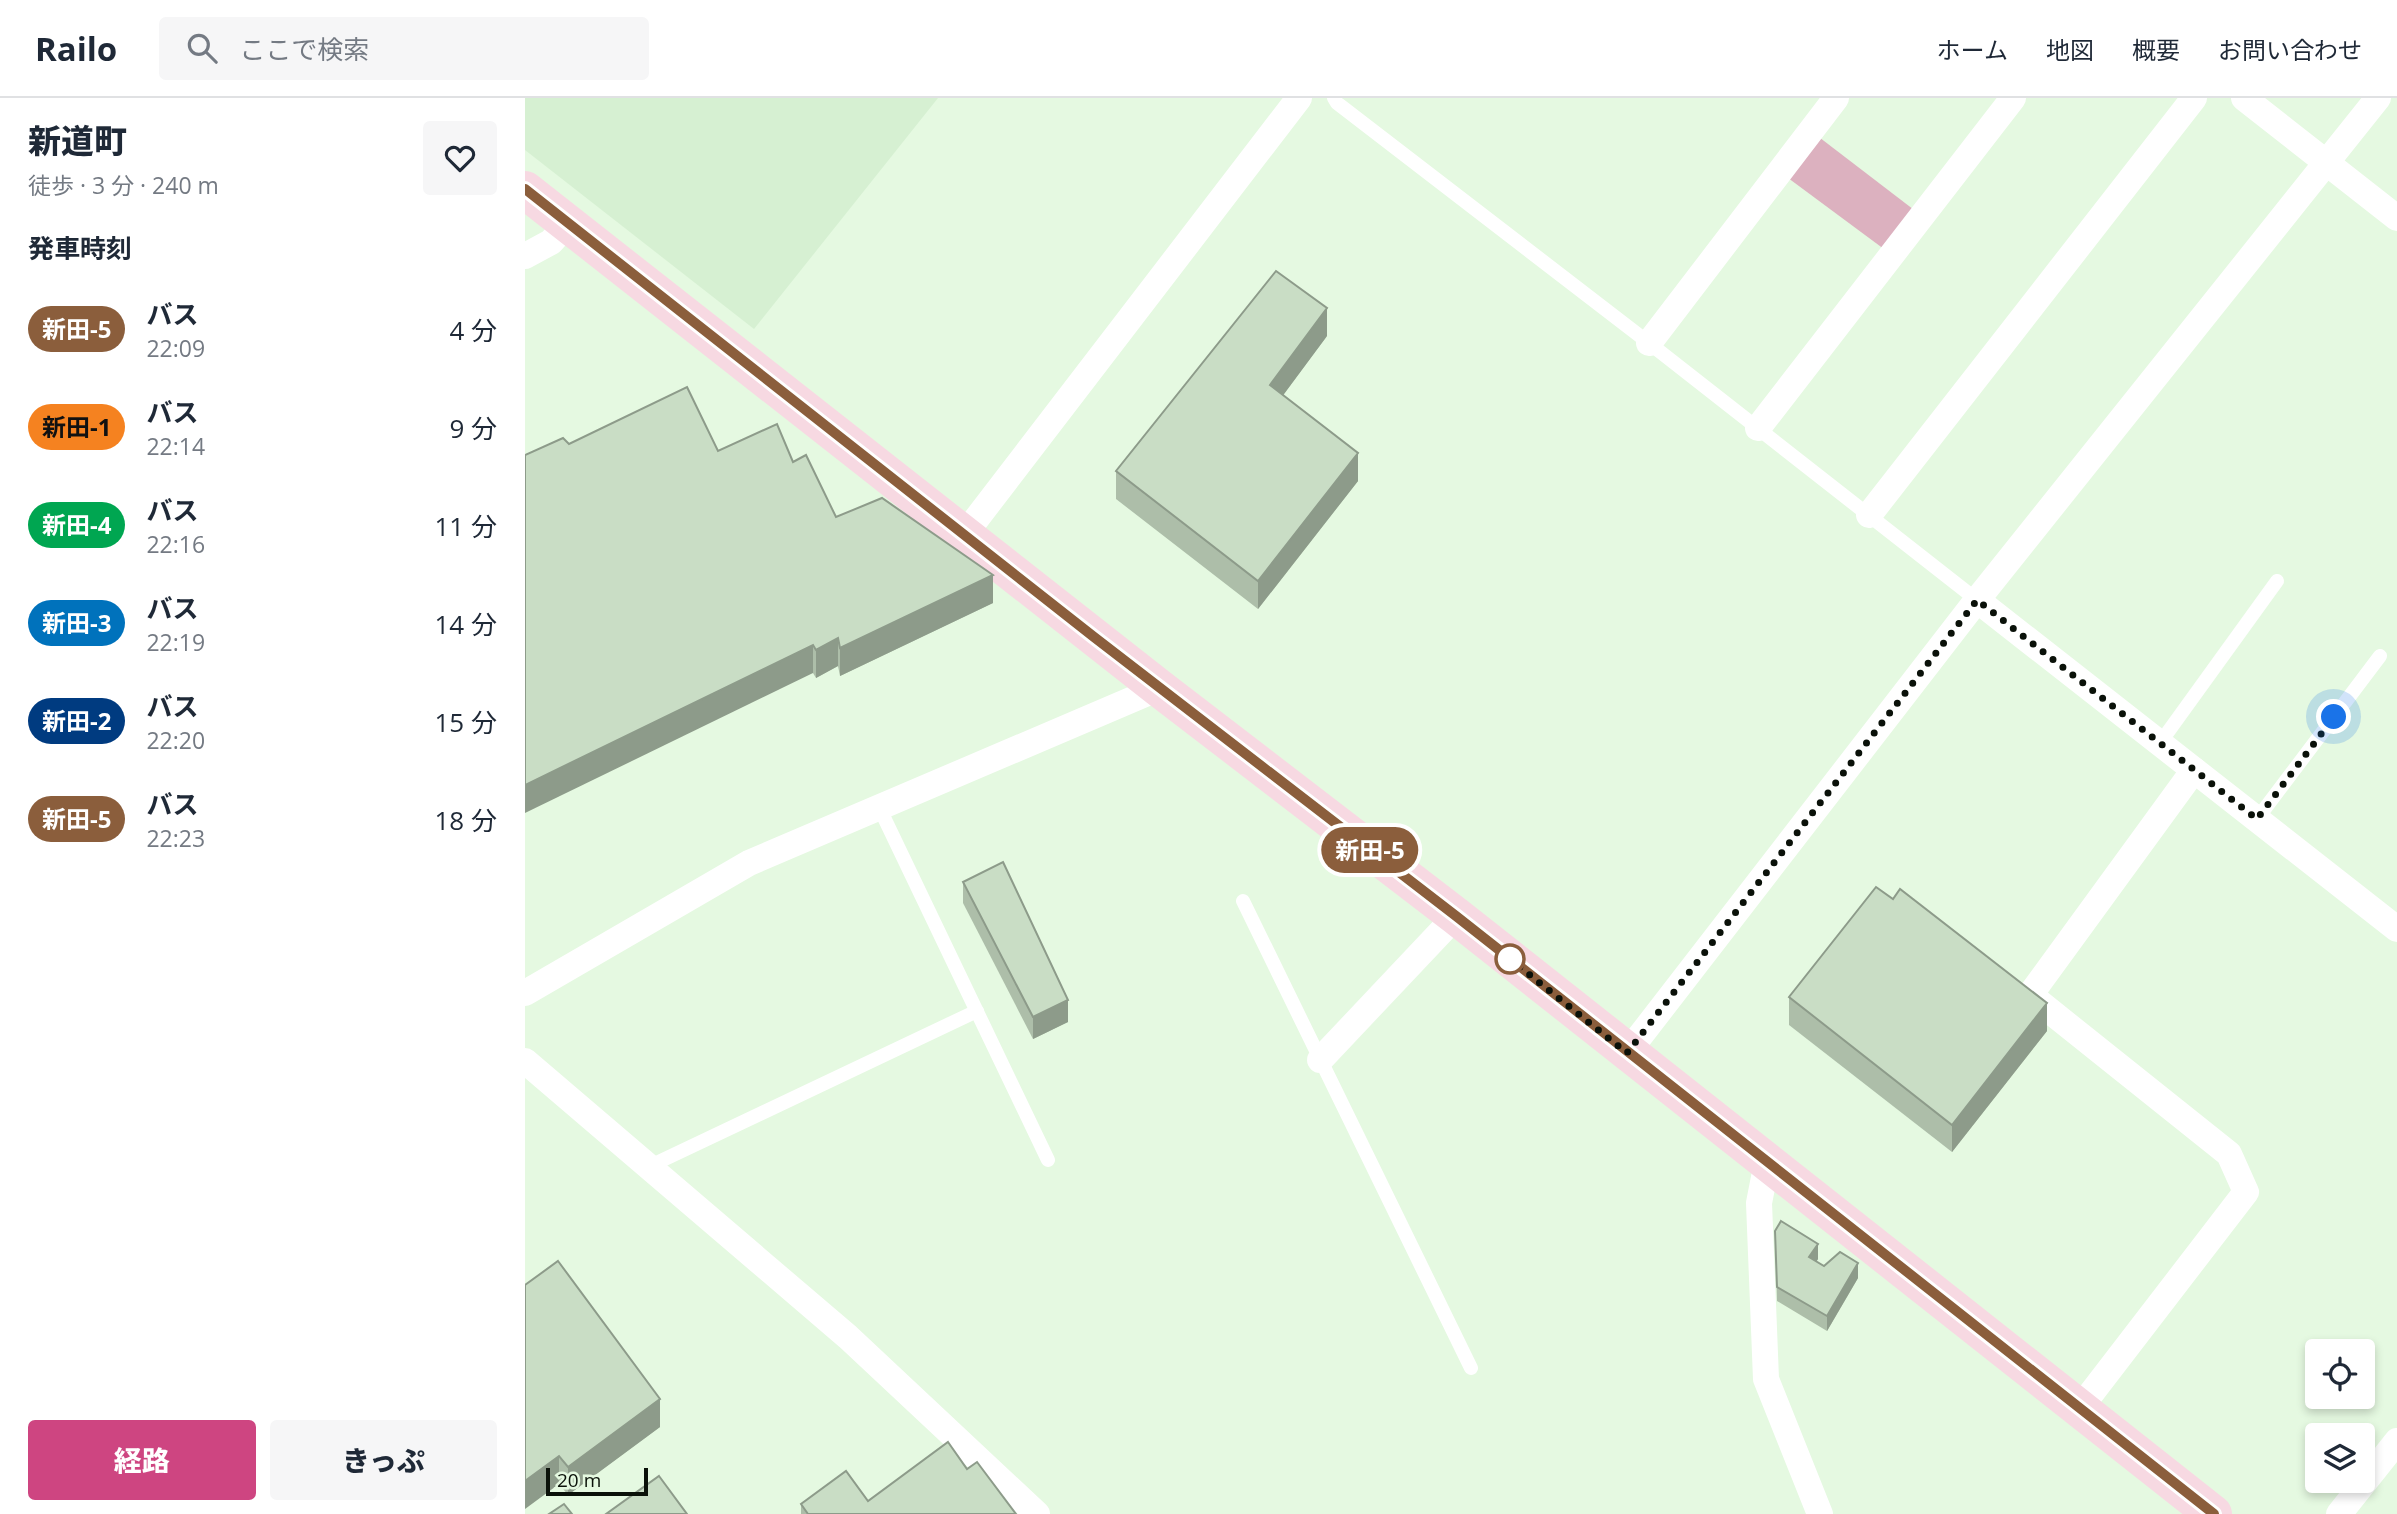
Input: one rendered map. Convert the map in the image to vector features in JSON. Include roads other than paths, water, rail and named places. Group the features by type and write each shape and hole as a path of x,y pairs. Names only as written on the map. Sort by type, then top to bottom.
{"main road":[{"path":"525,190 964,536 1456,916 2213,1514"}],"street":[{"path":"964,536 1299,98"},
{"path":"1649,343 1836,98"},
{"path":"1758,428 2013,98"},
{"path":"1869,515 2193,98"},
{"path":"2245,98 2397,218"},
{"path":"1627,1053 1977,600 2378,98"},
{"path":"525,256 551,242 568,223"},
{"path":"1977,600 2397,929"},
{"path":"525,993 749,863 1159,688"},
{"path":"2080,1408 2246,1192 2229,1154 2030,995 2194,770"},
{"path":"1320,1060 1456,916"},
{"path":"525,1061 848,1337 1037,1514"},
{"path":"1767,1162 1759,1203 1766,1379 1820,1514"},
{"path":"2339,1514 2397,1441"}],"lane":[{"path":"1334,98 1977,600"},
{"path":"2160,743 2277,581"},
{"path":"2257,819 2380,656"},
{"path":"879,807 1048,1160"},
{"path":"1243,901 1471,1368"},
{"path":"648,1167 977,1011"}]}
